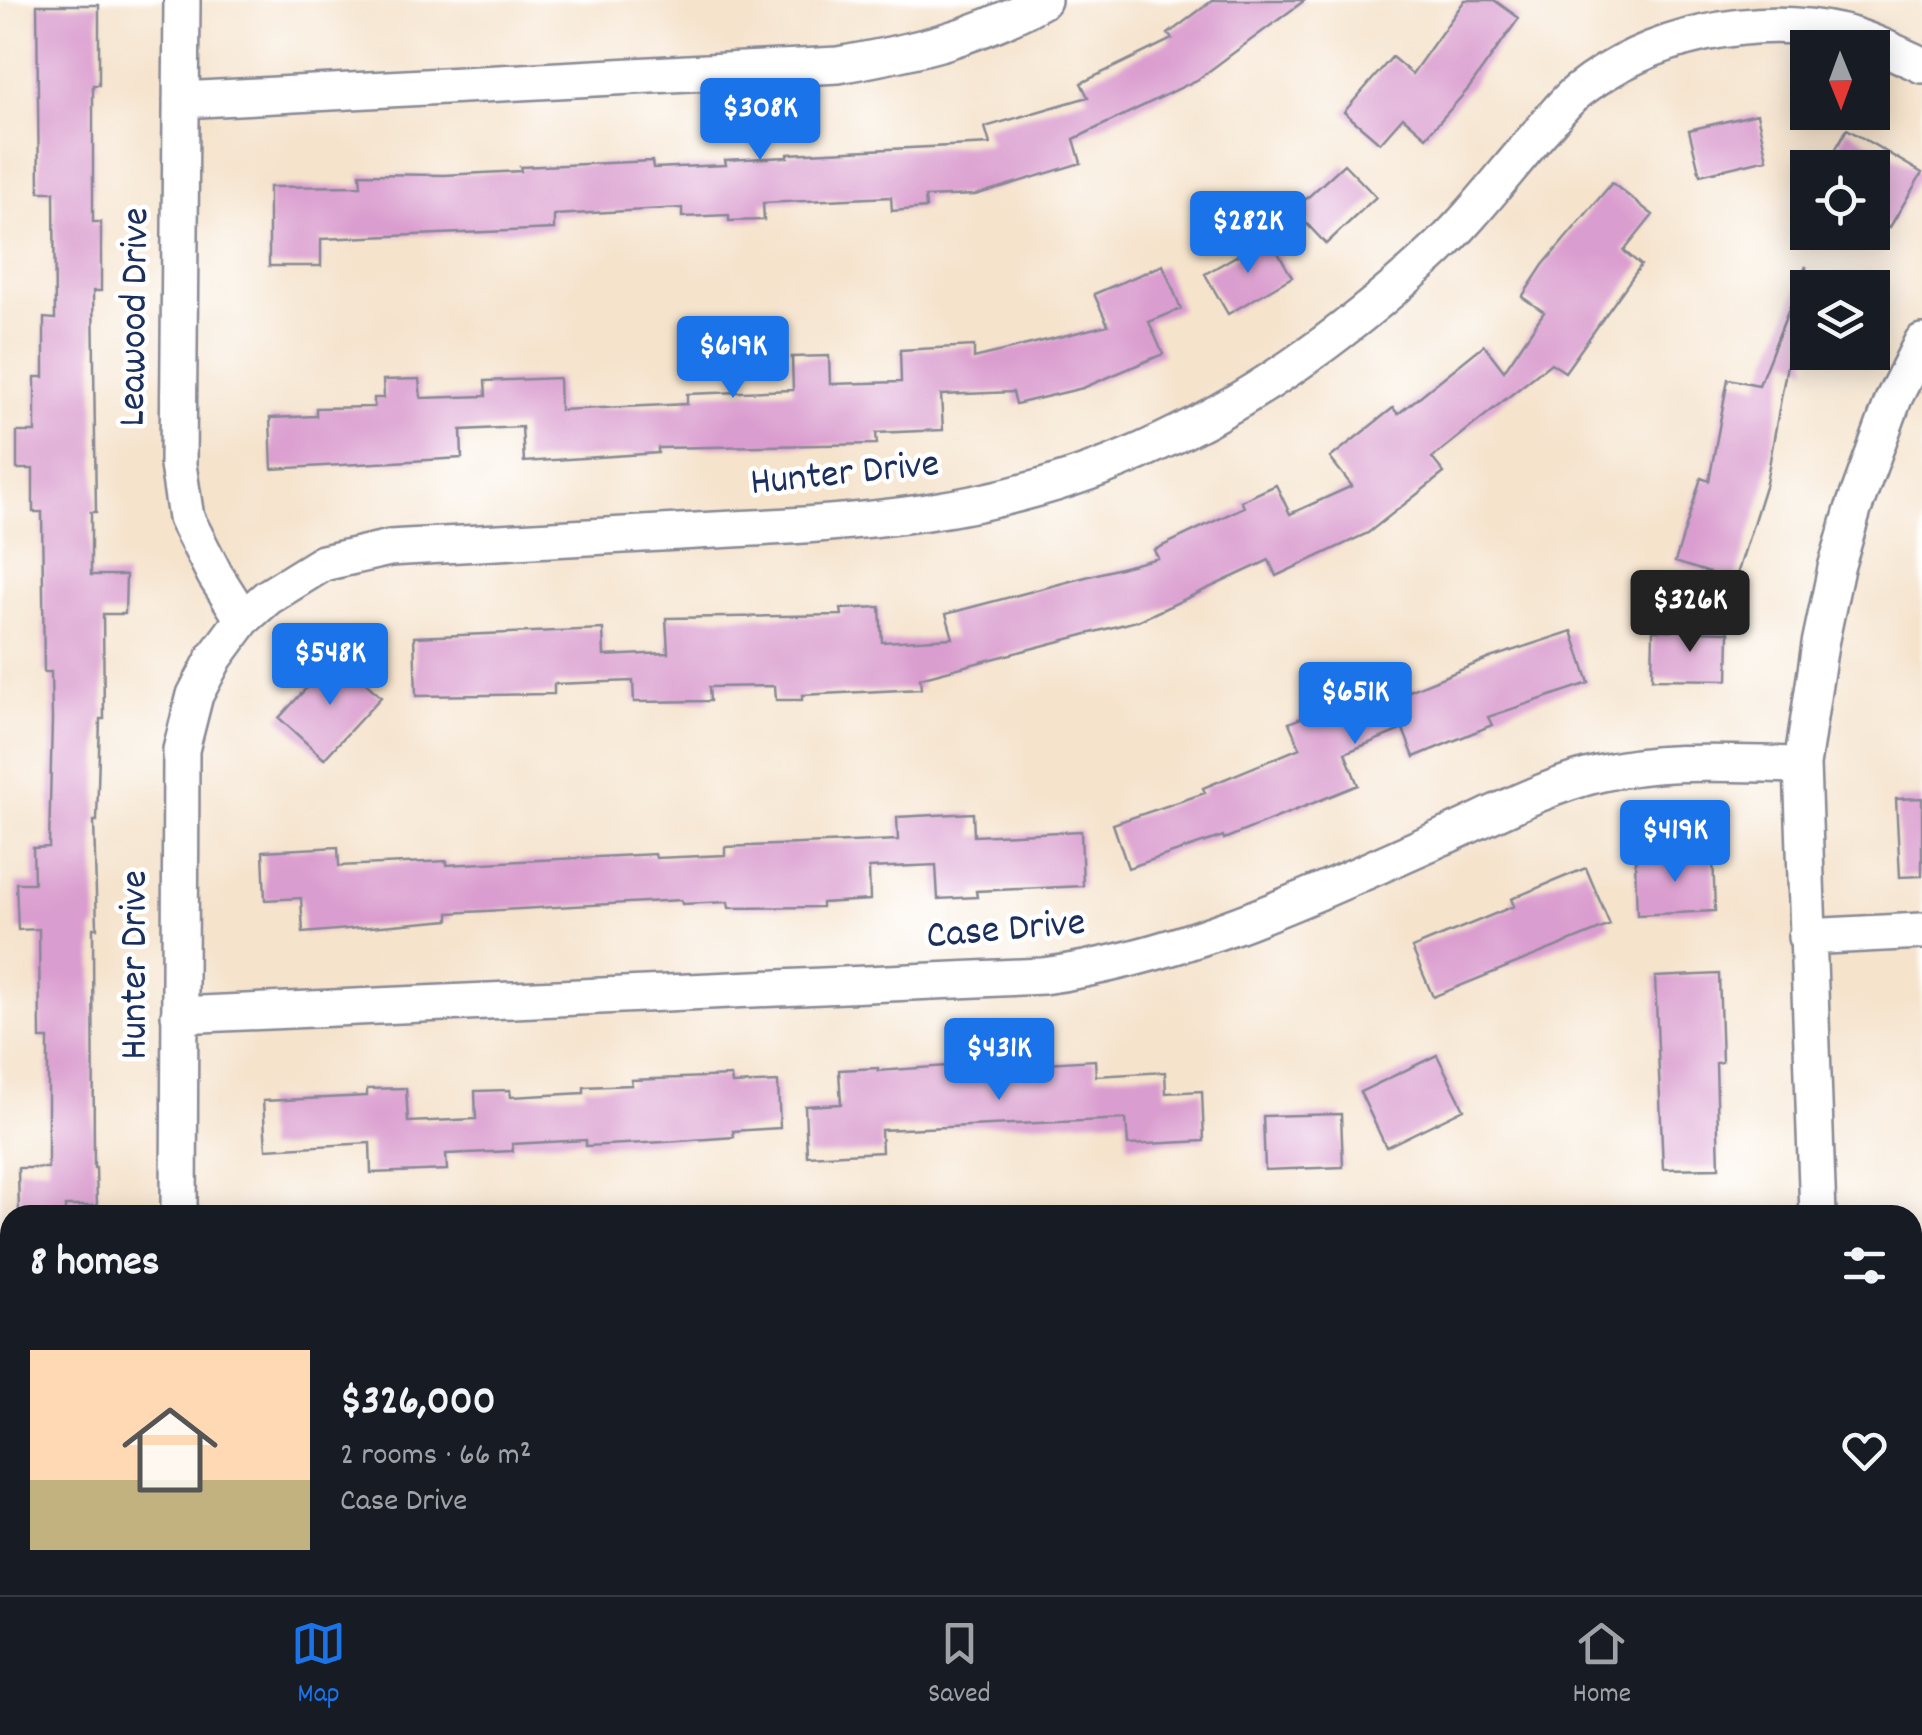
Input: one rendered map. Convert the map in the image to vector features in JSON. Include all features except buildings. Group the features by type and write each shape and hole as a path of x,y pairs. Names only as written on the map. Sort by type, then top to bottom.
{"street":[{"name":"Leawood Drive","path":"182,0 178,465 186,518 215,576 244,620"},
{"path":"181,100 838,65 930,49 1012,18 1043,0"},
{"name":"Hunter Drive","path":"179,1205 181,750 203,676 244,620 268,597 322,563 355,554 410,547 868,522 980,504 1086,474 1195,426 1308,358 1433,254 1575,92 1642,54 1697,33 1772,23 1841,32 1874,42 1922,66"},
{"path":"1818,1205 1802,766 1836,568 1894,398 1922,342"},
{"name":"Case Drive","path":"179,1015 1043,976 1092,969 1141,958 1252,921 1545,792 1596,774 1682,762 1802,766"},
{"path":"1806,937 1922,931"}]}
